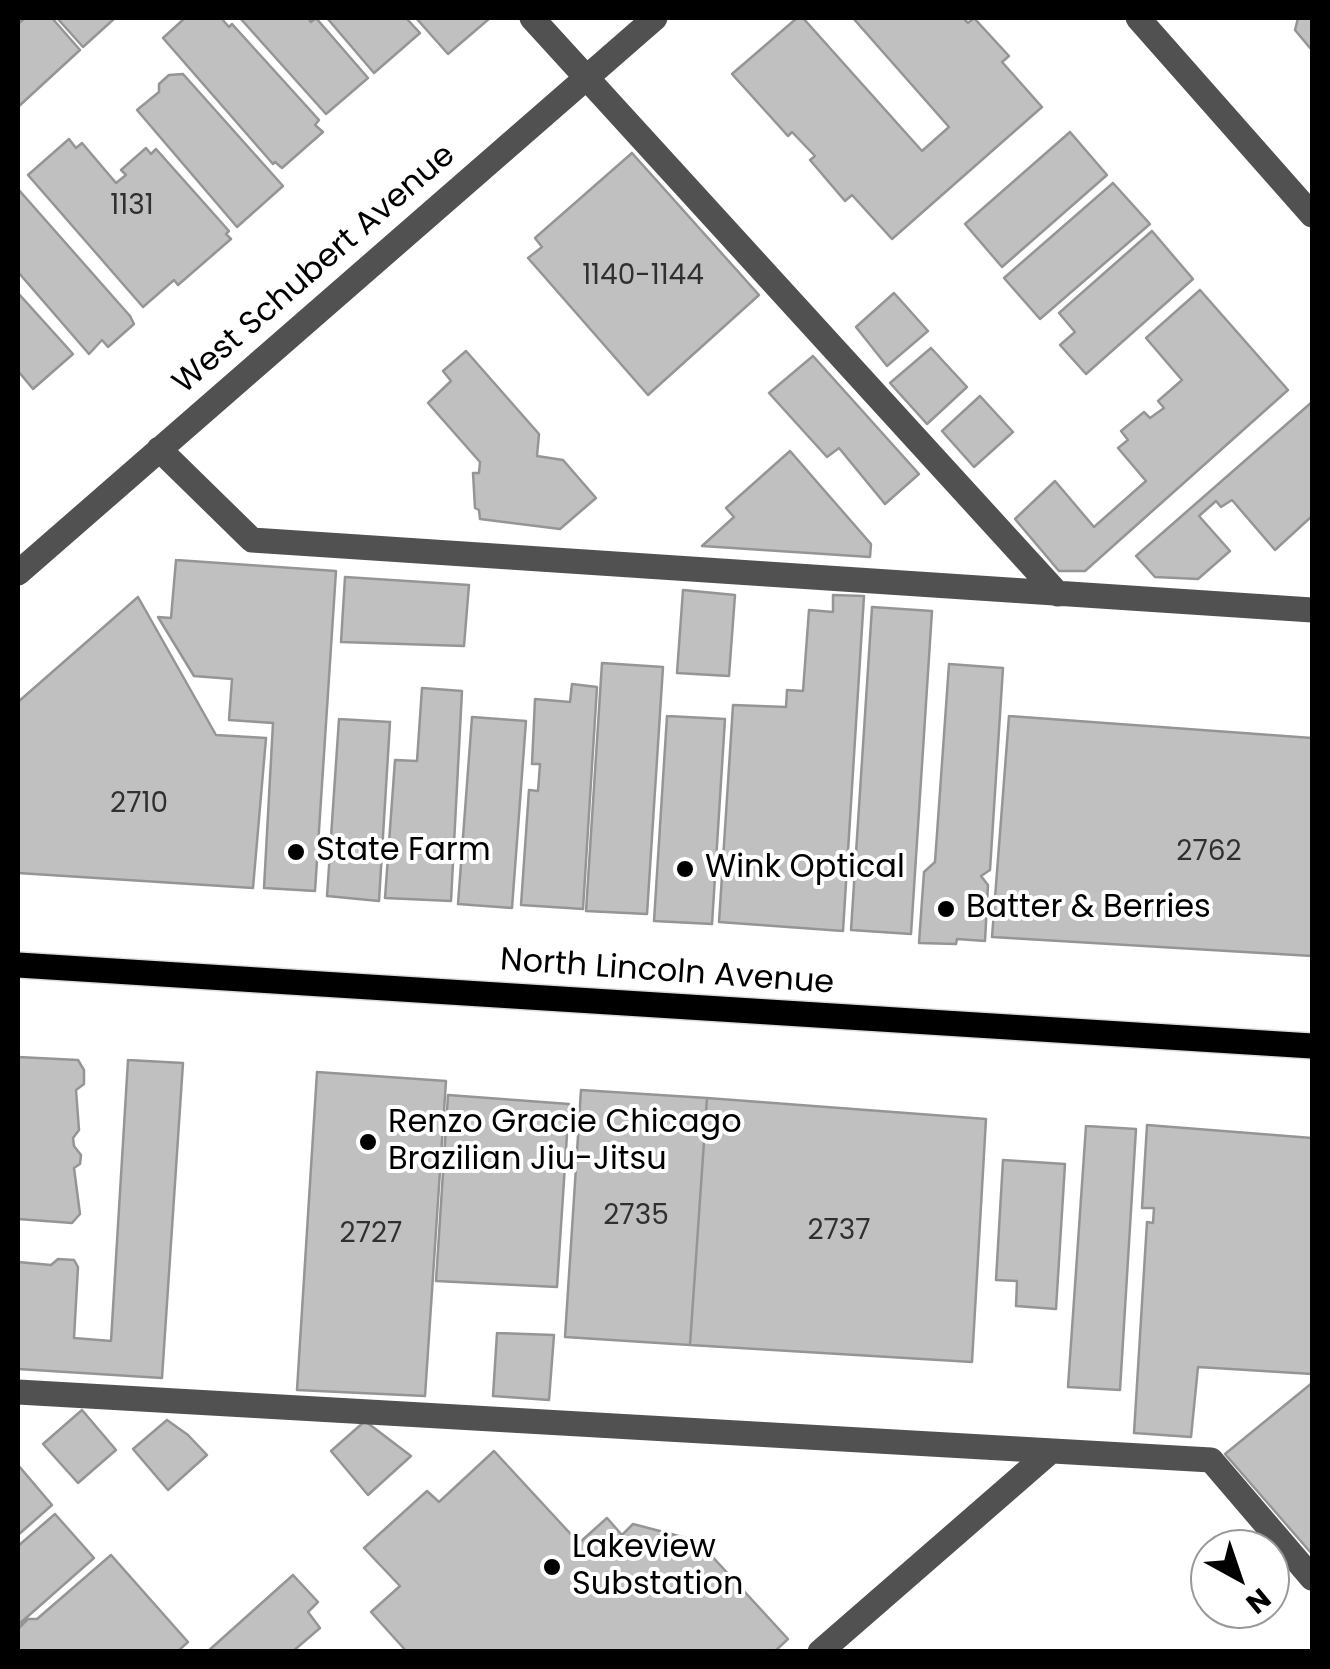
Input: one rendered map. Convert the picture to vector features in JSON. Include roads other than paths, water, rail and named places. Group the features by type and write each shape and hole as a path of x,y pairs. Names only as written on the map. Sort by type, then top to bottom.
{"main road":[{"name":"North Lincoln Avenue","path":"18,965 1312,1046"}],"street":[{"path":"532,18 1058,594"},
{"name":"West Schubert Avenue","path":"18,573 655,18"},
{"path":"1138,18 1312,215"},
{"path":"159,448 252,540 1312,610"},
{"path":"18,1392 1210,1460 1312,1578"},
{"path":"820,1652 1051,1451"}],"place":[{"name":"State Farm","path":"296,852"},
{"name":"Wink Optical","path":"685,869"},
{"name":"Batter & Berries","path":"946,909"},
{"name":"Renzo Gracie Chicago Brazilian Jiu-Jitsu","path":"368,1142"},
{"name":"Lakeview Substation","path":"552,1567"}]}
